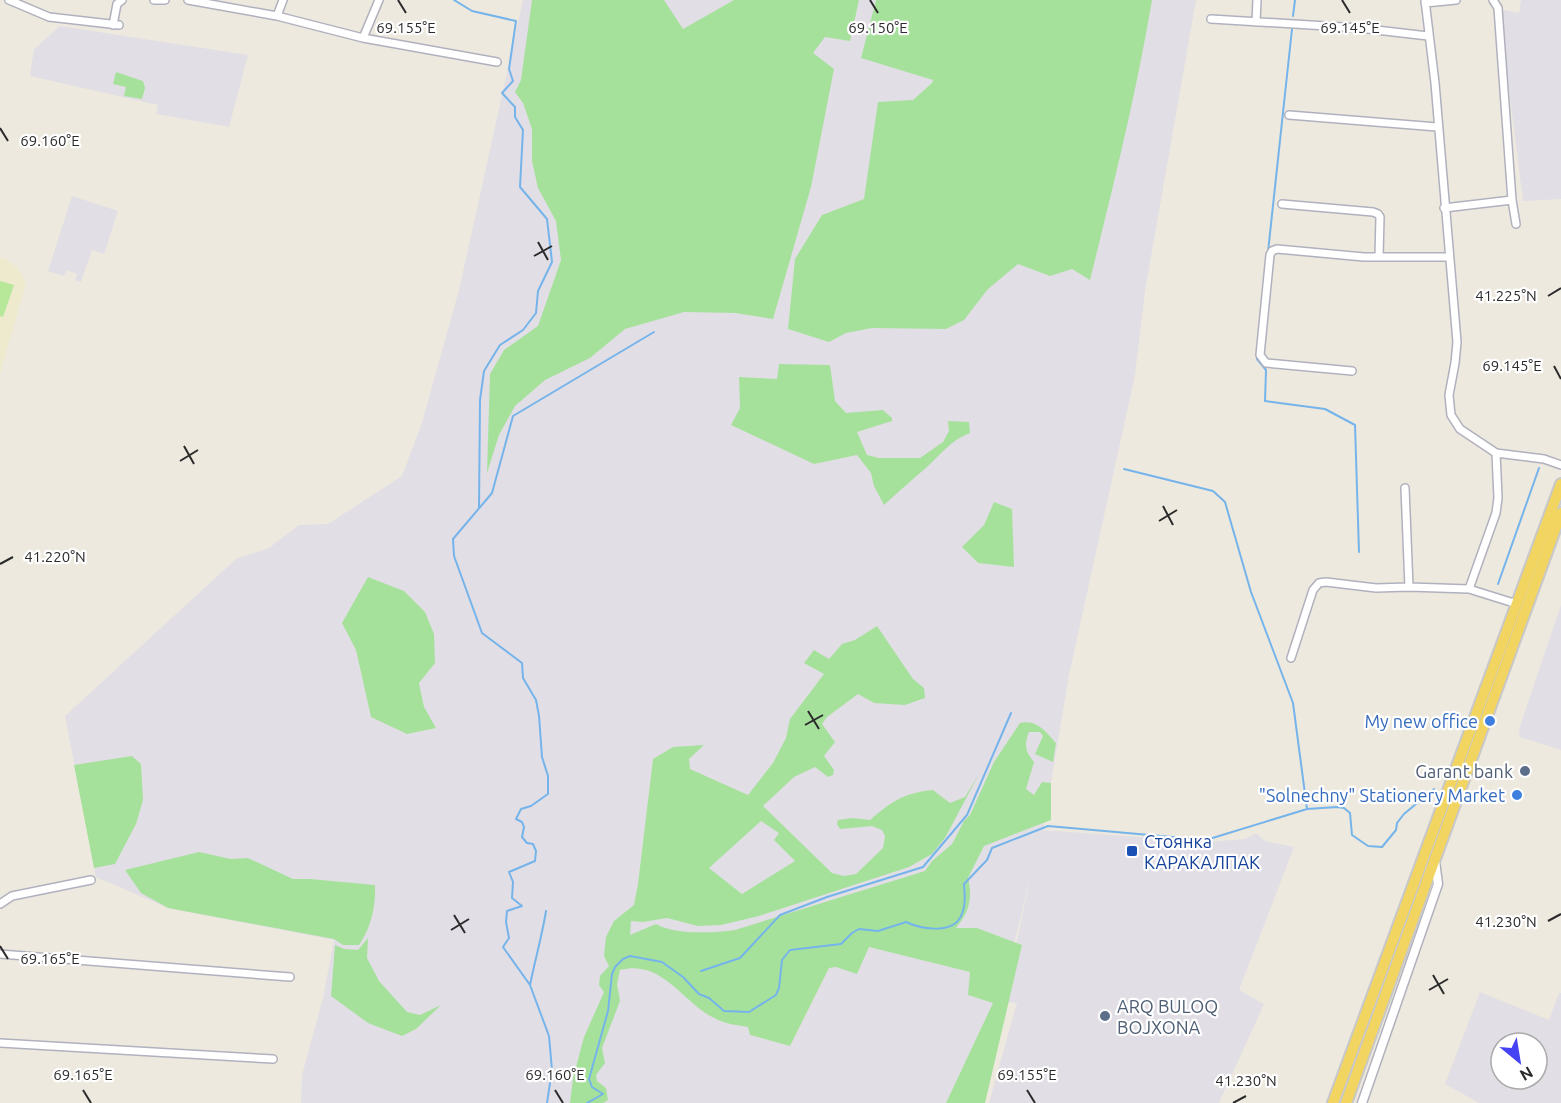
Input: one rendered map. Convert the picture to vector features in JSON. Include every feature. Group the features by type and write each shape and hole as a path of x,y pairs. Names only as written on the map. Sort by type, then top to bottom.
{"highway":[{"path":"1333,1103 1561,483"},
{"path":"1346,1103 1561,513"},
{"path":"1368,1008 1377,1019"}],"street":[{"path":"9,0 50,17 116,25 117,4 122,0"},
{"path":"154,0 165,0"},
{"path":"188,0 277,16 363,38 497,62"},
{"path":"277,16 284,0"},
{"path":"363,38 379,0"},
{"path":"1256,22 1257,0"},
{"path":"1456,0 1425,1 1435,83 1457,342 1449,395 1450,416 1460,429 1496,453 1544,459 1561,465"},
{"path":"1493,0 1498,8 1512,200 1516,224"},
{"path":"1211,19 1359,28 1428,36"},
{"path":"1289,115 1437,127"},
{"path":"1444,208 1512,200"},
{"path":"1282,204 1378,214 1380,218 1379,257"},
{"path":"1352,371 1266,363 1262,360 1260,355 1269,255 1272,251 1277,249 1379,257 1448,257"},
{"path":"1469,589 1496,513 1498,498 1496,453"},
{"path":"1405,488 1409,587"},
{"path":"1291,658 1312,590 1319,583 1376,588 1469,589 1517,604"},
{"path":"1362,1103 1438,885 1435,860"},
{"path":"0,904 12,896 91,880"},
{"path":"0,954 290,977"},
{"path":"1377,1019 1388,1027"},
{"path":"0,1043 273,1059"}],"shaded area":[{"path":"523,0 1196,0 1145,291 1135,375 1069,675 1043,830 1207,842 1245,839 1256,833 1265,841 1294,847 1239,990 1264,1004 1219,1103 989,1103 1017,1003 1004,1001 1031,875 1014,944 985,1103 301,1103 302,1075 323,998 334,940 168,908 96,877 65,716 236,559 269,548 299,525 328,524 402,476 422,423 459,290"},
{"path":"1521,0 1561,0 1561,199 1523,201 1499,9 1519,13"},
{"path":"60,26 248,55 229,127 156,114 158,105 30,76 34,49"},
{"path":"72,196 118,211 104,254 92,250 81,282 75,280 77,274 67,270 64,276 48,271"},
{"path":"0,258 6,259 18,268 26,284 0,374"},
{"path":"1561,605 1561,750 1520,737 1519,729"},
{"path":"1480,992 1549,1020 1559,993 1561,993 1561,1103 1479,1103 1445,1084"}],"green space":[{"path":"532,0 664,0 683,29 734,0 859,0 850,41 825,37 813,53 834,69 811,187 773,319 735,313 684,312 625,329 590,358 545,380 515,406 499,435 487,473 490,374 504,350 538,326 561,260 556,221 538,188 532,161 532,129 523,103 515,92 521,80"},
{"path":"876,0 1152,0 1116,176 1090,280 1072,269 1050,276 1018,264 988,289 964,320 946,329 872,328 846,333 829,342 788,329 795,259 822,215 864,199 878,102 913,100 933,80 861,58"},
{"path":"116,72 143,81 145,88 142,99 124,96 126,87 113,84"},
{"path":"0,281 14,285 3,317 0,316"},
{"path":"779,364 830,365 835,401 846,413 883,410 892,418 892,421 857,432 867,455 879,458 920,458 943,442 949,431 948,421 969,422 970,433 952,443 884,505 874,486 871,473 857,455 814,464 731,425 740,408 739,377 777,379"},
{"path":"994,502 1012,509 1014,567 978,563 962,547 984,525"},
{"path":"368,577 404,591 425,612 434,634 435,663 419,683 424,707 436,728 407,734 371,717 356,650 342,623"},
{"path":"877,626 913,679 924,688 925,698 905,705 874,703 858,694 827,717 822,724 835,742 824,756 834,770 833,775 828,777 815,767 794,777 763,806 832,873 844,876 856,874 883,848 885,836 882,830 872,826 840,829 837,824 838,820 852,818 870,820 899,799 923,791 933,790 950,803 965,797 979,774 945,838 932,854 909,867 759,916 721,925 698,926 667,918 643,922 631,921 630,935 656,924 684,932 735,930 925,871 932,861 952,844 964,821 970,815 994,762 1020,723 1036,725 1056,743 1053,762 1035,754 1043,736 1040,732 1029,732 1026,748 1034,762 1026,789 1034,795 1042,782 1051,783 1051,820 984,846 968,878 969,905 956,928 977,928 1022,945 985,1103 946,1103 993,1003 968,995 970,972 869,947 857,974 836,967 829,968 790,1046 750,1035 748,1027 716,1019 692,1003 660,976 635,968 620,970 617,984 620,1001 602,1048 605,1063 596,1075 597,1081 606,1088 608,1100 603,1103 570,1103 573,1078 584,1037 604,992 599,985 600,976 609,966 604,956 606,937 614,921 634,905 653,759 673,747 704,745 689,759 690,769 748,795 773,763 786,738 790,719 824,674 804,663 814,650 829,659 842,644 855,640","holes":["761,821 779,833 774,840 795,861 742,894 709,868"]},
{"path":"132,756 141,764 143,800 136,824 115,864 94,868 74,765"},
{"path":"199,852 231,859 248,858 293,879 375,885 374,909 367,931 359,945 343,945 334,939 168,908 141,893 125,870"},
{"path":"368,938 367,958 379,981 407,1012 420,1015 441,1005 416,1029 402,1036 368,1023 331,996 335,945 344,949 358,950"}],"waterway":[{"path":"454,0 472,11 516,21 509,69 513,81 502,93 515,107 515,117 523,130 520,187 547,219 552,262 538,291 536,313 523,330 500,345 484,371 480,400 479,508"},
{"path":"1293,16 1295,0"},
{"path":"1268,252 1292,29"},
{"path":"547,1103 552,1070 549,1036 530,985 503,947 509,938 506,922 507,911 522,906 512,898 513,882 509,872 535,861 536,851 533,844 527,843 522,837 524,827 522,822 516,819 521,809 531,806 548,794 548,776 542,757 539,716 536,700 523,678 522,663 482,633 454,556 453,539 492,493 513,416 654,332"},
{"path":"1257,356 1266,370 1265,401 1325,409 1355,425 1359,552"},
{"path":"1498,584 1539,468"},
{"path":"1124,469 1213,491 1225,502 1251,592 1293,703 1307,809"},
{"path":"701,971 740,958 780,915 827,897 923,867 967,815 1011,713"},
{"path":"587,1103 603,1094 592,1087 589,1079 608,1011 612,974 615,967 630,956 662,962 683,977 699,994 709,998 724,1011 749,1012 776,995 782,960 790,950 841,944 859,929 878,931 906,922 919,927 935,929 955,923 963,910 964,884 987,860 992,848 1048,826 1206,840 1307,809 1337,807 1344,808 1350,813 1352,835 1368,846 1382,847 1396,830 1397,823 1404,814 1434,789"},
{"path":"530,985 546,911"}],"place":[{"name":"My new office","path":"1490,721"},
{"name":"Garant bank","path":"1525,771"},
{"name":"\"Solnechny\" Stationery Market","path":"1517,795"},
{"name":"Стоянка КАРАКАЛПАК","path":"1132,851"},
{"name":"ARQ BULOQ BOJXONA","path":"1105,1016"}]}
